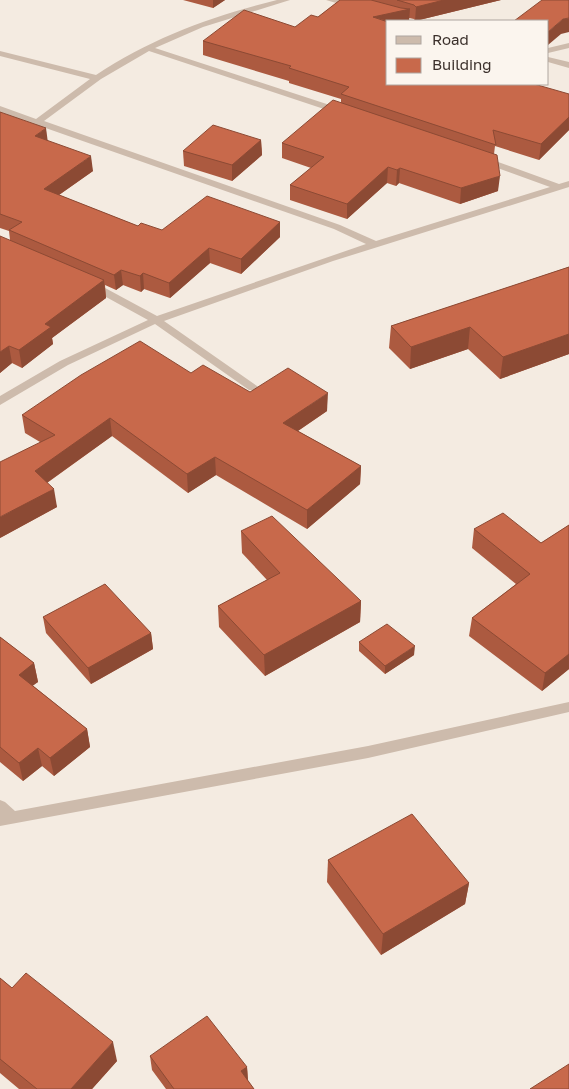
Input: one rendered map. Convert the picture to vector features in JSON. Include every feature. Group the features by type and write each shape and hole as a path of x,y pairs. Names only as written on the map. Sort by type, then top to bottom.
{"street":[{"path":"39,121 96,78 148,48 242,11 286,0"},
{"path":"330,0 365,10"},
{"path":"549,51 569,44"},
{"path":"148,48 353,116"},
{"path":"0,53 96,78"},
{"path":"549,59 569,65"},
{"path":"0,109 39,121 336,227 376,245"},
{"path":"474,157 564,185"},
{"path":"0,401 64,363 156,320 249,286 564,185"},
{"path":"82,281 101,288 156,320 253,388"},
{"path":"0,806 7,819 368,752 569,707"}],"building":[{"path":"340,0 371,0 410,9 373,17 386,21 386,85 538,85 569,94 569,117 541,144 493,130 496,145 341,94 349,87 289,68 291,66 203,41 244,10 295,27 311,15 318,17"},
{"path":"397,0 444,0 416,7"},
{"path":"542,0 569,0 569,18 563,19 549,31 549,20 515,20"},
{"path":"333,100 497,155 500,176 461,188 400,168 397,170 388,167 347,204 290,185 324,157 282,143"},
{"path":"0,112 46,128 35,136 91,156 44,189 138,226 141,223 162,230 207,196 280,222 241,259 209,248 169,283 143,273 140,276 121,270 114,275 9,230 22,222 0,214"},
{"path":"213,125 261,140 232,165 183,151"},
{"path":"0,236 104,280 45,324 51,327 19,350 9,346 0,352"},
{"path":"569,267 569,334 503,357 470,327 411,347 391,326"},
{"path":"140,341 191,373 203,365 250,392 288,368 328,393 283,423 361,466 307,510 215,457 187,474 110,418 35,471 54,489 0,517 0,462 55,435 22,415 81,375"},
{"path":"503,513 541,543 569,525 569,654 545,673 472,618 530,574 474,529"},
{"path":"272,516 361,601 264,655 218,606 280,573 241,531"},
{"path":"105,584 151,633 88,668 43,617"},
{"path":"387,624 415,646 385,666 359,642"},
{"path":"0,637 34,663 19,675 87,729 50,758 38,748 19,763 0,747"},
{"path":"412,814 469,883 383,934 328,860"},
{"path":"26,973 113,1042 71,1089 37,1089 0,1059 0,978 12,988"},
{"path":"207,1016 247,1067 241,1071 254,1089 174,1089 150,1056"},
{"path":"569,1064 569,1089 530,1089"}]}
